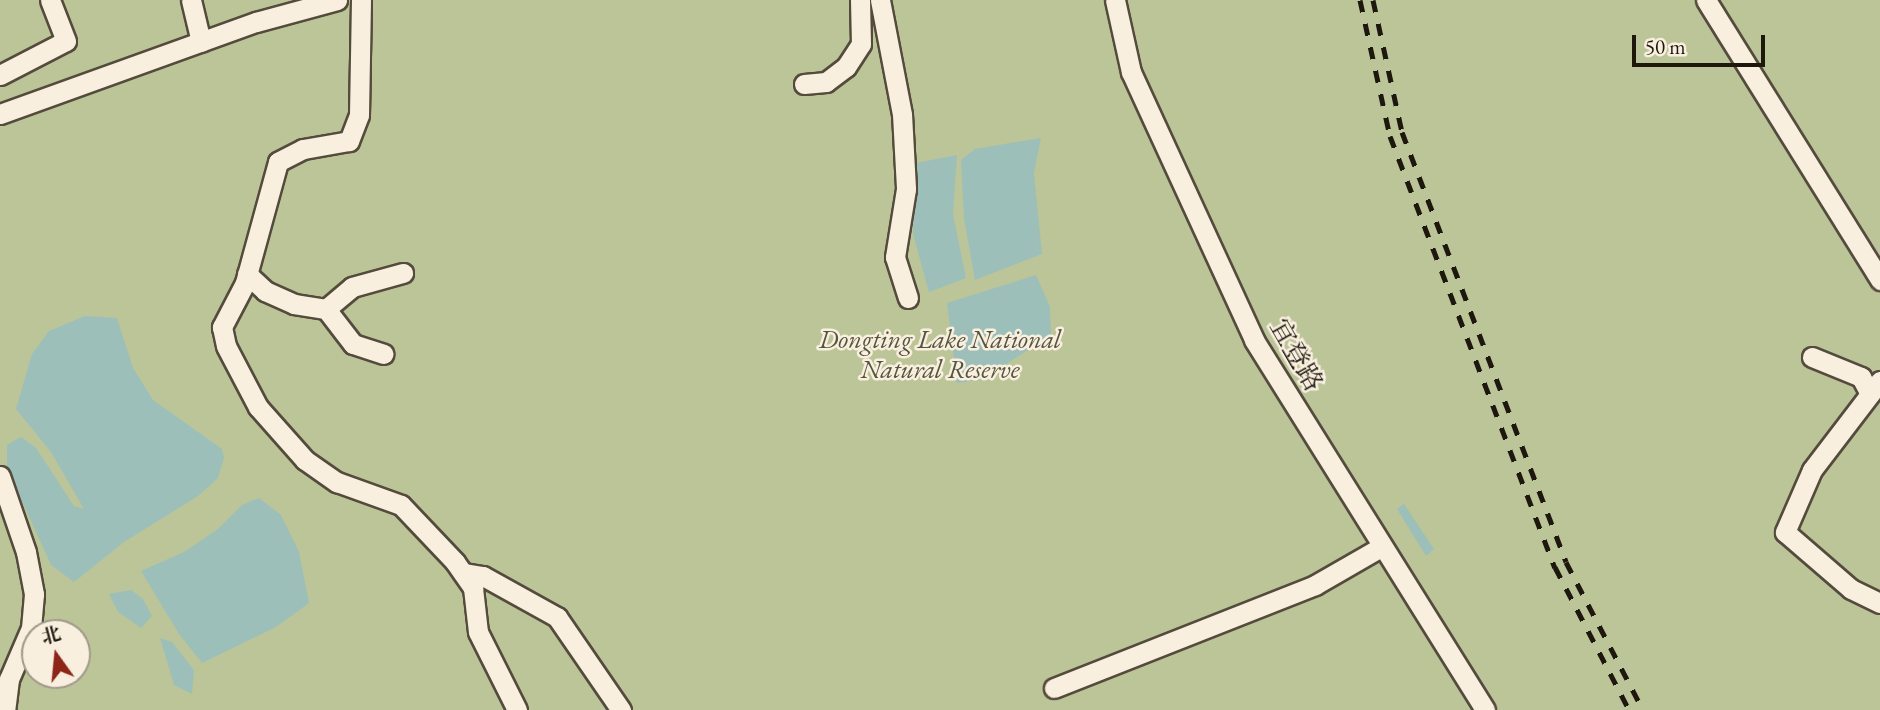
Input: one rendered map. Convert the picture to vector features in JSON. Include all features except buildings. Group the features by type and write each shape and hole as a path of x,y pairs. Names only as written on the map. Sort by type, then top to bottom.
{"street":[{"path":"0,75 66,41 50,0"},
{"path":"191,0 201,42"},
{"path":"3,108 337,0"},
{"path":"360,0 359,116 349,141 303,149 278,162 247,274 222,327 226,346 258,407 305,460 337,482 401,505 463,573 473,588 478,632 517,710"},
{"path":"804,84 826,82 846,67 861,44 860,0"},
{"path":"880,0 902,114 906,189 895,257 908,298"},
{"name":"宜登路","path":"1115,0 1132,72 1255,340 1381,547 1485,710"},
{"path":"1706,0 1880,280"},
{"path":"326,309 352,286 403,273"},
{"path":"247,274 275,295 326,309 353,344 383,354"},
{"path":"1811,357 1861,377 1875,387 1812,470 1785,532 1852,589 1880,603"},
{"path":"0,476 26,552 34,594 31,628 9,678 5,710"},
{"path":"1054,688 1315,585 1381,547"},
{"path":"463,573 483,576 557,618 621,710"}],"green space":[{"name":"Dongting Lake National Natural Reserve","path":"0,0 1880,0 1880,710 0,710"}],"water":[{"path":"1041,138 1034,173 1042,254 975,280 964,219 961,160 975,149"},
{"path":"957,155 953,214 966,278 929,292 913,234 916,163"},
{"path":"1036,275 1050,307 1051,335 983,379 957,383 947,303"},
{"path":"85,316 117,318 133,368 153,400 222,449 224,458 218,478 198,496 124,542 74,582 51,565 7,468 7,445 21,437 36,448 74,506 84,509 51,452 16,409 32,354 49,331"},
{"path":"259,498 281,515 299,552 309,603 276,627 202,663 179,634 141,571 184,552 218,529 242,505"},
{"path":"1404,504 1434,549 1426,556 1397,509"},
{"path":"131,590 143,599 152,616 141,628 118,612 109,594"},
{"path":"160,638 172,642 194,670 192,694 174,685"}],"railway":[{"path":"1360,0 1390,136 1555,567 1629,710"},
{"path":"1373,0 1402,132 1566,562 1643,710"}]}
